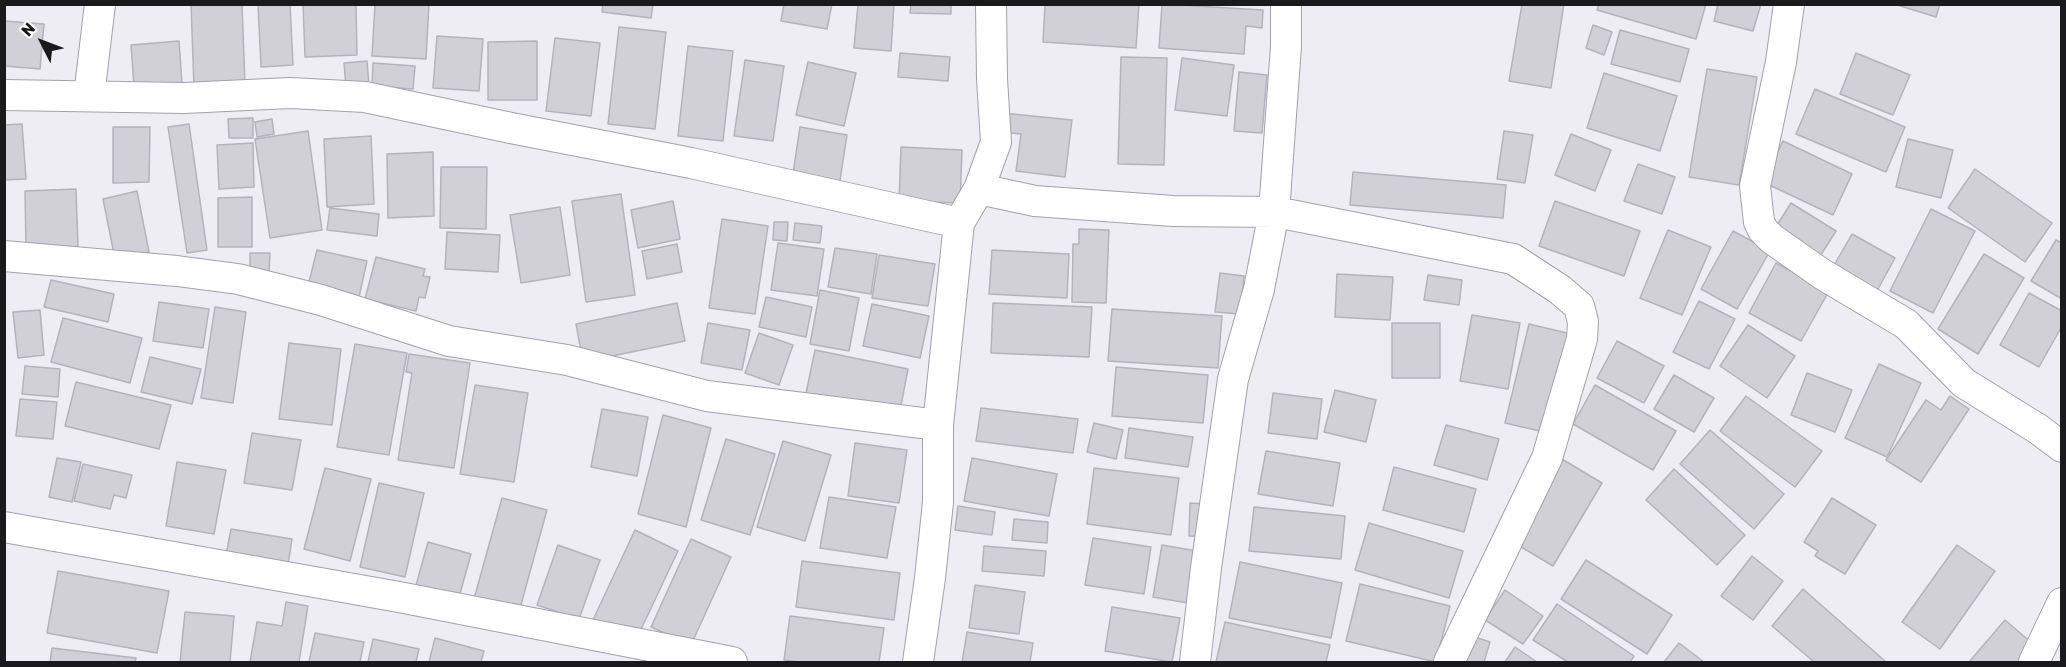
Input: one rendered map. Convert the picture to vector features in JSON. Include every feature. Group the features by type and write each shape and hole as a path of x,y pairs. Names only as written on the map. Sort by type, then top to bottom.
{"street":[{"path":"89,96 100,4"},
{"path":"918,663 938,502 938,425 959,223 979,189 996,142 991,4"},
{"path":"1195,663 1233,378 1259,289 1274,212 1286,46 1286,4"},
{"path":"1790,4 1781,62 1755,186 1759,222 1763,230 1772,239 1822,274 1906,324 1964,383 2038,429 2061,447"},
{"path":"4,95 184,98 290,93 365,97 692,163 959,223"},
{"path":"979,189 1035,201 1173,211 1274,212 1513,259 1559,288 1579,306 1583,322 1582,339 1547,458 1449,663"},
{"path":"4,256 177,271 238,279 321,300 449,341 567,360 707,396 938,425"},
{"path":"4,527 399,597 732,663"},
{"path":"2034,663 2061,603"}],"building":[{"path":"191,4 242,4 245,85 194,87"},
{"path":"258,4 290,4 293,65 261,67"},
{"path":"303,4 356,4 357,55 305,57"},
{"path":"375,4 429,4 426,59 372,56"},
{"path":"603,4 653,4 651,18 602,12"},
{"path":"784,4 832,4 827,29 781,21"},
{"path":"858,4 894,4 891,51 854,48"},
{"path":"911,4 951,4 951,14 910,13"},
{"path":"1045,4 1139,4 1136,48 1043,42"},
{"path":"1162,4 1263,10 1262,28 1246,26 1244,54 1159,48"},
{"path":"1522,4 1564,4 1551,88 1509,81"},
{"path":"1599,4 1706,4 1696,39 1597,10"},
{"path":"1718,4 1761,4 1753,31 1714,21"},
{"path":"1894,4 1940,4 1936,17"},
{"path":"4,21 44,24 40,69 4,66"},
{"path":"1593,25 1612,32 1604,55 1586,48"},
{"path":"619,27 666,32 655,129 608,124"},
{"path":"1620,30 1689,49 1680,82 1611,64"},
{"path":"437,36 483,39 479,91 433,88"},
{"path":"555,38 600,43 591,116 546,111"},
{"path":"179,41 182,83 134,86 131,45"},
{"path":"537,41 537,100 488,100 488,42"},
{"path":"688,46 733,51 723,141 678,136"},
{"path":"900,53 950,57 948,81 898,77"},
{"path":"1856,53 1910,75 1893,115 1840,94"},
{"path":"1121,57 1167,58 1164,165 1118,164"},
{"path":"1182,58 1234,65 1227,116 1175,110"},
{"path":"745,60 784,66 773,141 734,136"},
{"path":"367,61 369,85 346,87 344,63"},
{"path":"808,62 856,73 844,126 796,115"},
{"path":"373,63 415,66 413,89 372,86"},
{"path":"1707,69 1757,77 1739,185 1689,177"},
{"path":"1239,72 1267,75 1262,133 1234,131"},
{"path":"1604,73 1677,96 1660,151 1587,128"},
{"path":"1815,89 1905,127 1886,172 1796,134"},
{"path":"1003,113 1072,120 1065,177 1016,171 1021,134 1001,132"},
{"path":"253,118 253,138 229,138 228,119"},
{"path":"272,119 274,134 257,137 255,122"},
{"path":"22,124 26,179 4,180 4,125"},
{"path":"189,124 207,250 187,253 168,127"},
{"path":"113,127 150,127 149,182 113,183"},
{"path":"800,127 847,135 839,187 792,180"},
{"path":"308,131 322,230 270,238 255,139"},
{"path":"1504,131 1533,135 1525,183 1497,179"},
{"path":"1571,134 1611,150 1595,191 1555,175"},
{"path":"371,136 374,204 327,207 324,139"},
{"path":"1908,139 1953,150 1941,198 1896,187"},
{"path":"1783,141 1852,174 1833,215 1763,182"},
{"path":"253,143 254,187 219,189 217,145"},
{"path":"901,147 962,150 960,203 899,201"},
{"path":"433,152 434,216 388,218 387,154"},
{"path":"1638,164 1675,177 1662,214 1624,201"},
{"path":"441,167 487,167 486,229 440,228"},
{"path":"1975,169 2052,223 2025,262 1948,208"},
{"path":"1353,172 1506,185 1503,218 1350,205"},
{"path":"76,189 78,247 26,248 25,191"},
{"path":"137,191 149,252 115,259 103,199"},
{"path":"621,194 635,295 586,302 572,201"},
{"path":"252,197 252,247 218,247 218,198"},
{"path":"673,201 680,239 638,248 631,210"},
{"path":"1555,201 1640,231 1624,276 1539,246"},
{"path":"1791,203 1836,231 1817,261 1772,233"},
{"path":"560,207 570,275 521,283 510,215"},
{"path":"330,208 379,214 377,236 327,230"},
{"path":"1931,209 1975,231 1933,313 1890,291"},
{"path":"722,219 768,226 755,314 709,308"},
{"path":"774,222 788,222 787,241 773,240"},
{"path":"795,223 822,226 820,243 793,240"},
{"path":"1079,229 1109,230 1106,303 1072,302 1073,244 1079,244"},
{"path":"1668,230 1711,247 1682,315 1640,298"},
{"path":"1733,231 1770,251 1737,309 1701,289"},
{"path":"447,232 500,235 498,272 445,269"},
{"path":"1852,234 1895,258 1877,291 1833,267"},
{"path":"2056,240 2062,243 2062,299 2031,281"},
{"path":"778,243 824,249 817,296 771,290"},
{"path":"677,244 682,272 647,279 642,251"},
{"path":"835,248 877,254 871,294 828,287"},
{"path":"317,250 367,261 359,297 308,286"},
{"path":"992,250 1069,254 1067,298 989,294"},
{"path":"250,253 270,253 269,273 250,273"},
{"path":"1984,254 2024,278 1978,354 1938,329"},
{"path":"879,255 935,264 928,306 872,298"},
{"path":"376,257 425,269 423,276 430,277 425,298 419,297 416,311 365,299"},
{"path":"1776,263 1829,291 1801,341 1749,313"},
{"path":"1220,273 1244,276 1240,314 1215,312"},
{"path":"1337,274 1393,277 1390,320 1335,317"},
{"path":"1428,275 1462,280 1459,305 1424,300"},
{"path":"51,280 114,294 108,322 44,307"},
{"path":"820,290 859,298 849,351 810,344"},
{"path":"2029,293 2062,311 2062,326 2039,367 2000,345"},
{"path":"766,297 812,307 806,337 759,327"},
{"path":"1699,301 1735,319 1709,369 1673,352"},
{"path":"159,302 209,309 203,348 153,341"},
{"path":"677,303 685,341 583,362 576,324"},
{"path":"993,303 1092,307 1089,357 991,353"},
{"path":"872,304 929,316 920,358 863,346"},
{"path":"215,307 246,312 233,403 201,398"},
{"path":"1112,309 1222,316 1218,368 1108,361"},
{"path":"40,310 44,355 18,358 13,312"},
{"path":"1472,315 1520,323 1508,389 1460,381"},
{"path":"63,318 142,338 130,383 51,362"},
{"path":"708,323 750,330 742,370 701,363"},
{"path":"1392,323 1440,323 1440,378 1392,378"},
{"path":"1529,324 1571,334 1548,433 1505,423"},
{"path":"1748,325 1795,356 1767,398 1720,366"},
{"path":"759,333 793,345 779,385 745,373"},
{"path":"1617,341 1664,366 1644,403 1597,378"},
{"path":"289,343 341,349 332,425 279,419"},
{"path":"355,344 407,353 389,455 337,447"},
{"path":"815,350 908,369 899,416 805,398"},
{"path":"409,354 470,363 454,468 398,460 412,373 406,372"},
{"path":"150,357 201,369 192,404 141,392"},
{"path":"1879,364 1921,383 1887,457 1845,438"},
{"path":"25,366 60,369 58,397 22,394"},
{"path":"1116,367 1208,375 1203,423 1112,416"},
{"path":"1807,373 1852,390 1835,432 1791,415"},
{"path":"1674,375 1714,398 1694,432 1654,409"},
{"path":"76,382 171,405 159,449 65,426"},
{"path":"475,385 528,393 514,482 460,474"},
{"path":"1595,385 1676,431 1653,470 1573,424"},
{"path":"1335,390 1376,400 1366,442 1324,432"},
{"path":"1273,393 1322,399 1317,439 1268,433"},
{"path":"1746,396 1822,451 1795,487 1720,431"},
{"path":"1950,396 1969,409 1921,482 1886,460 1926,400 1941,410"},
{"path":"20,399 57,402 53,439 16,436"},
{"path":"981,408 1078,419 1073,453 976,441"},
{"path":"602,409 648,417 637,476 591,467"},
{"path":"663,415 711,428 686,527 638,514"},
{"path":"1094,423 1123,430 1116,459 1087,452"},
{"path":"1446,425 1499,439 1487,480 1434,465"},
{"path":"1129,428 1193,437 1188,467 1125,458"},
{"path":"1710,430 1784,494 1754,529 1680,464"},
{"path":"252,433 301,440 292,490 244,483"},
{"path":"726,439 775,454 750,535 701,520"},
{"path":"783,441 831,455 805,541 757,527"},
{"path":"855,443 907,450 899,503 848,496"},
{"path":"1266,451 1340,463 1333,506 1258,494"},
{"path":"57,458 81,462 72,502 49,497"},
{"path":"972,458 1057,474 1049,516 964,501"},
{"path":"1562,459 1602,483 1553,566 1513,542"},
{"path":"177,462 226,470 214,534 166,526"},
{"path":"83,464 132,475 126,498 114,495 110,509 74,501"},
{"path":"1394,467 1476,489 1464,532 1383,510"},
{"path":"325,468 371,479 350,561 304,549"},
{"path":"1094,468 1179,478 1171,535 1087,524"},
{"path":"1674,469 1745,535 1717,565 1646,500"},
{"path":"379,483 424,493 405,577 360,567"},
{"path":"829,497 896,507 887,558 820,548"},
{"path":"502,498 547,510 519,612 474,599"},
{"path":"1832,498 1876,525 1845,574 1815,556 1818,551 1804,542"},
{"path":"1190,503 1206,504 1204,537 1189,536"},
{"path":"958,506 995,512 992,535 955,530"},
{"path":"1254,507 1345,516 1341,559 1249,551"},
{"path":"1014,519 1048,522 1047,543 1012,540"},
{"path":"1369,523 1463,551 1449,598 1355,570"},
{"path":"231,529 292,539 288,565 226,555"},
{"path":"635,530 678,551 635,642 592,622"},
{"path":"1093,538 1151,547 1144,594 1085,585"},
{"path":"691,539 731,557 691,645 651,627"},
{"path":"428,542 471,554 458,601 415,589"},
{"path":"558,545 600,560 579,619 537,605"},
{"path":"1162,545 1197,551 1188,603 1153,597"},
{"path":"1957,545 1995,571 1940,649 1902,622"},
{"path":"984,546 1046,551 1044,576 982,571"},
{"path":"1752,556 1783,581 1753,620 1721,596"},
{"path":"1586,560 1672,615 1647,654 1561,599"},
{"path":"802,561 900,573 894,620 796,607"},
{"path":"1240,562 1342,583 1331,638 1229,618"},
{"path":"58,571 169,591 157,653 47,633"},
{"path":"1360,584 1450,606 1436,662 1346,641"},
{"path":"975,585 1025,592 1019,634 969,628"},
{"path":"1803,589 1885,661 1814,662 1772,626"},
{"path":"1505,590 1543,616 1523,644 1485,620"},
{"path":"286,602 308,606 299,662 250,662 257,622 282,626"},
{"path":"1557,604 1634,656 1630,662 1568,662 1533,640"},
{"path":"1112,607 1180,618 1172,662 1105,651"},
{"path":"185,612 234,616 230,662 180,662"},
{"path":"790,616 884,628 879,662 784,660"},
{"path":"2005,620 2033,644 2018,662 1969,662"},
{"path":"1225,622 1330,645 1326,662 1216,662"},
{"path":"967,632 1033,643 1030,662 962,662"},
{"path":"315,633 364,642 360,662 309,662"},
{"path":"1469,635 1490,642 1484,662 1460,662"},
{"path":"435,638 484,651 481,662 429,662"},
{"path":"373,639 419,649 416,662 368,662"},
{"path":"1679,643 1704,662 1664,662"},
{"path":"1515,647 1537,662 1505,662"},
{"path":"52,648 136,658 135,662 50,662"}]}
